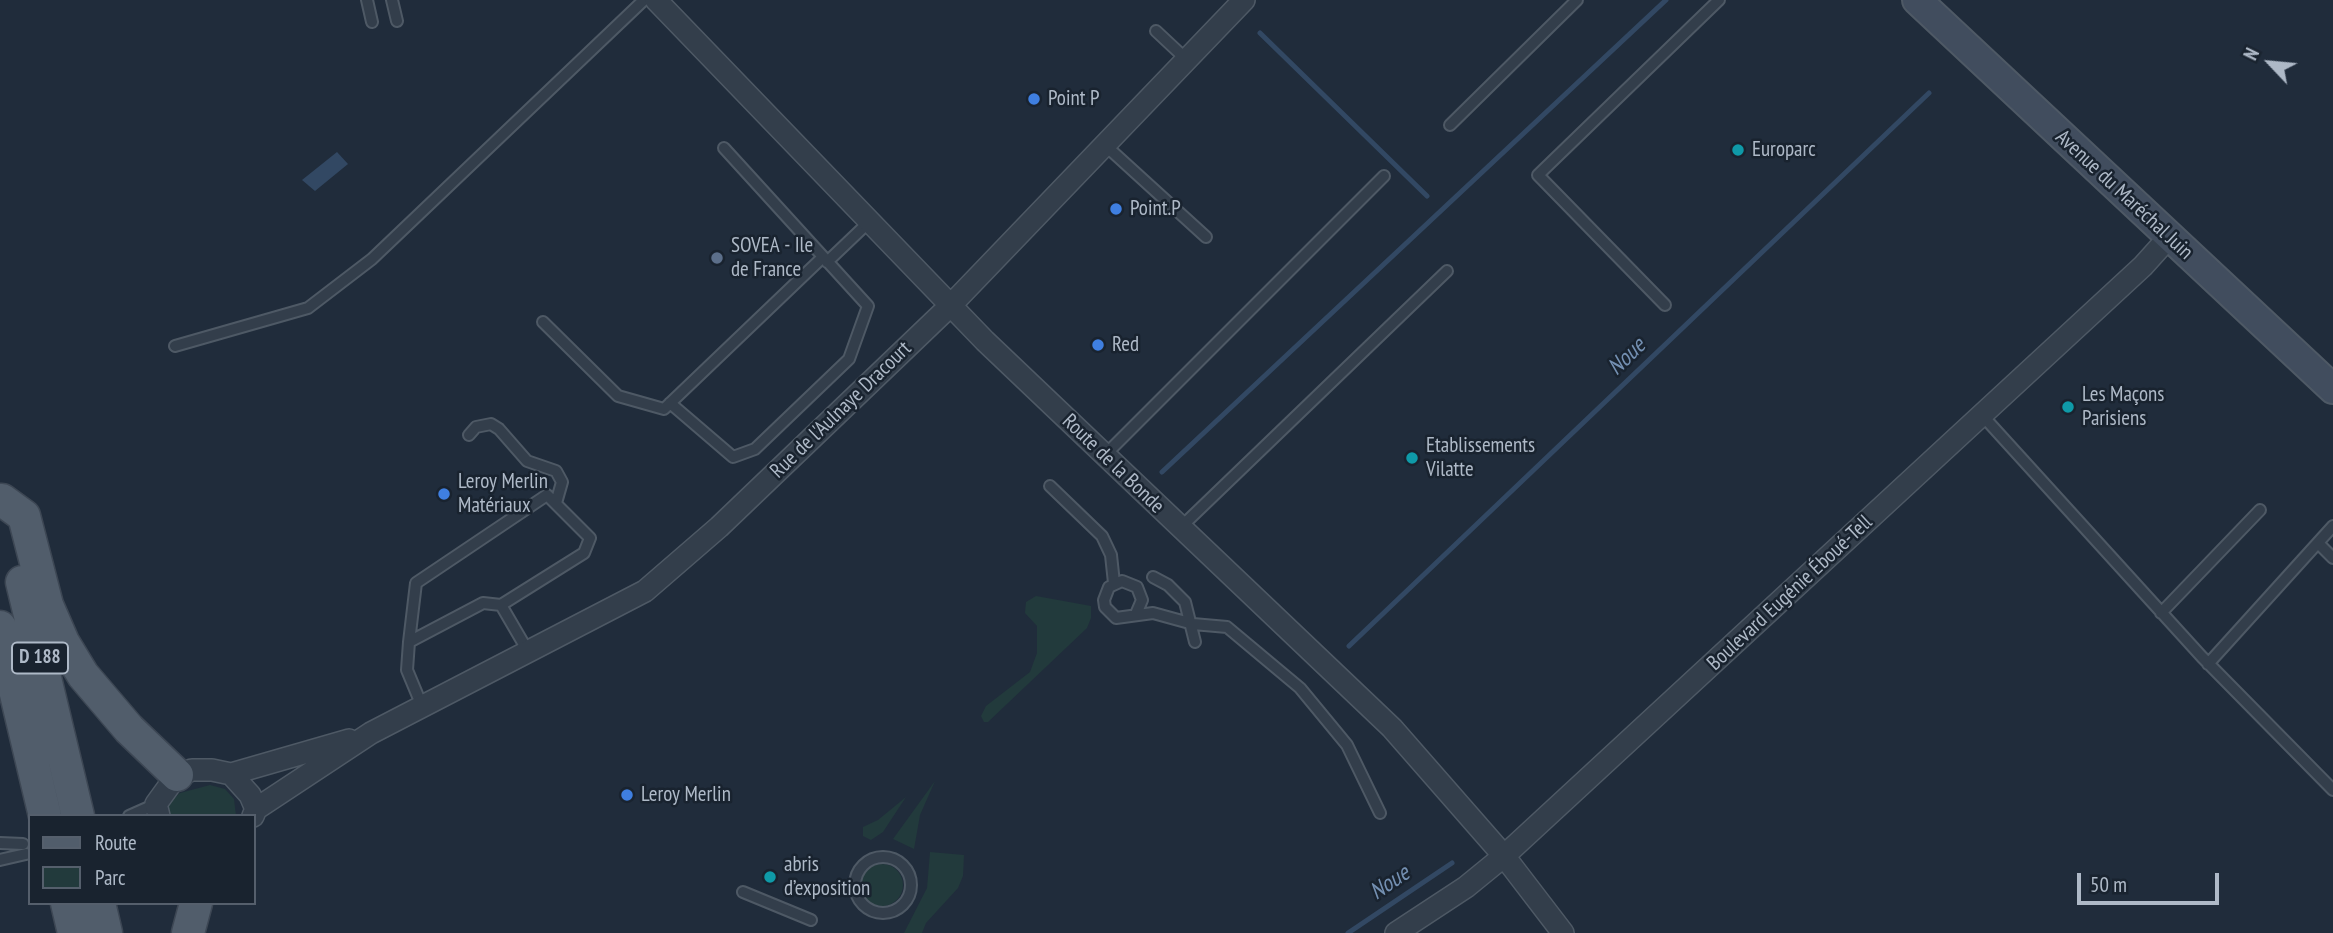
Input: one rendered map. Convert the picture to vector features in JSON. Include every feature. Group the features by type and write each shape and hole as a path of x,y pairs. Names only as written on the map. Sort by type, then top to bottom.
{"main road":[{"path":"1,495 24,516 47,605 63,642 83,675 129,729 177,775"},
{"name":"D 188","path":"1,495 78,814"},
{"name":"D 188","path":"0,627 45,814"},
{"path":"99,905 106,933"},
{"path":"188,933 195,905"}],"street":[{"name":"Route de la Bonde","path":"656,0 951,305 1104,456 1392,727 1504,856 1563,933"},
{"name":"Rue de l'Aulnaye Dracourt","path":"255,812 371,733 645,591 719,527 951,305 1244,0"},
{"name":"Avenue du Maréchal Juin","path":"1917,0 2333,389"},
{"name":"Boulevard Eugénie Éboué-Tell","path":"1396,933 1466,887 1504,856 1982,415 2171,236"},
{"name":"Rue de l'Aulnaye Dracourt","path":"231,775 371,733"},
{"path":"157,810 177,775 202,770 231,775 250,795 255,812"}],"lane":[{"path":"367,0 372,22"},
{"path":"392,0 397,21"},
{"path":"175,346 308,308 372,258 644,0"},
{"path":"1450,125 1577,0"},
{"path":"1665,305 1538,175 1719,0"},
{"path":"1156,30 1186,60"},
{"path":"1105,145 1206,237"},
{"path":"670,403 733,457 755,449 849,359 868,306 724,148"},
{"path":"1104,456 1384,176"},
{"path":"543,322 618,396 664,409 825,259 870,221"},
{"path":"1181,527 1447,271"},
{"path":"1982,415 2208,664 2333,790"},
{"path":"469,435 476,427 491,424 499,429 527,461 556,471 562,482 556,503"},
{"path":"1050,486 1102,536 1111,555 1114,583"},
{"path":"410,642 483,603 501,605 584,553 590,538 547,495 416,583 407,670 422,706"},
{"path":"2161,613 2260,510"},
{"path":"2208,664 2333,526"},
{"path":"2318,543 2333,558"},
{"path":"1153,577 1168,585 1185,602 1193,624 1195,642"},
{"path":"1136,614 1142,600 1137,586 1122,581 1109,587 1104,600 1110,613 1123,619 1136,614 1153,613 1193,624 1227,627 1300,688 1347,745 1380,813"},
{"path":"501,605 529,653"},
{"path":"138,814 157,810"},
{"path":"0,843 25,849 0,860"},
{"path":"875,857 890,857 906,867 911,888 905,902 894,911 877,912 863,905 855,890 855,877 861,867 875,857"},
{"path":"743,891 811,920"}],"green space":[{"path":"1036,596 1091,606 1091,618 1087,628 988,722 984,722 981,716 986,706 1030,672 1037,653 1037,626 1025,613 1026,602"},
{"path":"935,781 920,815 914,849 893,839"},
{"path":"210,785 225,789 234,799 236,814 167,814 169,803 180,793"},
{"path":"906,797 883,832 871,840 863,836 863,827 878,820"},
{"path":"930,852 964,855 963,876 958,888 926,923 922,933 904,933 927,888"},
{"path":"882,864 897,870 903,885 897,900 882,906 867,900 861,885 867,870"}],"water":[{"path":"337,152 348,164 315,191 302,180"}],"waterway":[{"name":"Noue","path":"1162,472 1666,0"},
{"name":"Noue","path":"1260,33 1427,196"},
{"name":"Noue","path":"1349,646 1929,93"},
{"name":"Noue","path":"1348,933 1452,863"}],"place":[{"name":"Point P","path":"1034,99"},
{"name":"Europarc","path":"1738,150"},
{"name":"Point.P","path":"1116,209"},
{"name":"SOVEA - Ile de France","path":"717,258"},
{"name":"Red","path":"1098,345"},
{"name":"Les Maçons Parisiens","path":"2068,407"},
{"name":"Etablissements Vilatte","path":"1412,458"},
{"name":"Leroy Merlin Matériaux","path":"444,494"},
{"name":"Leroy Merlin","path":"627,795"},
{"name":"abris d’exposition","path":"770,877"}]}
